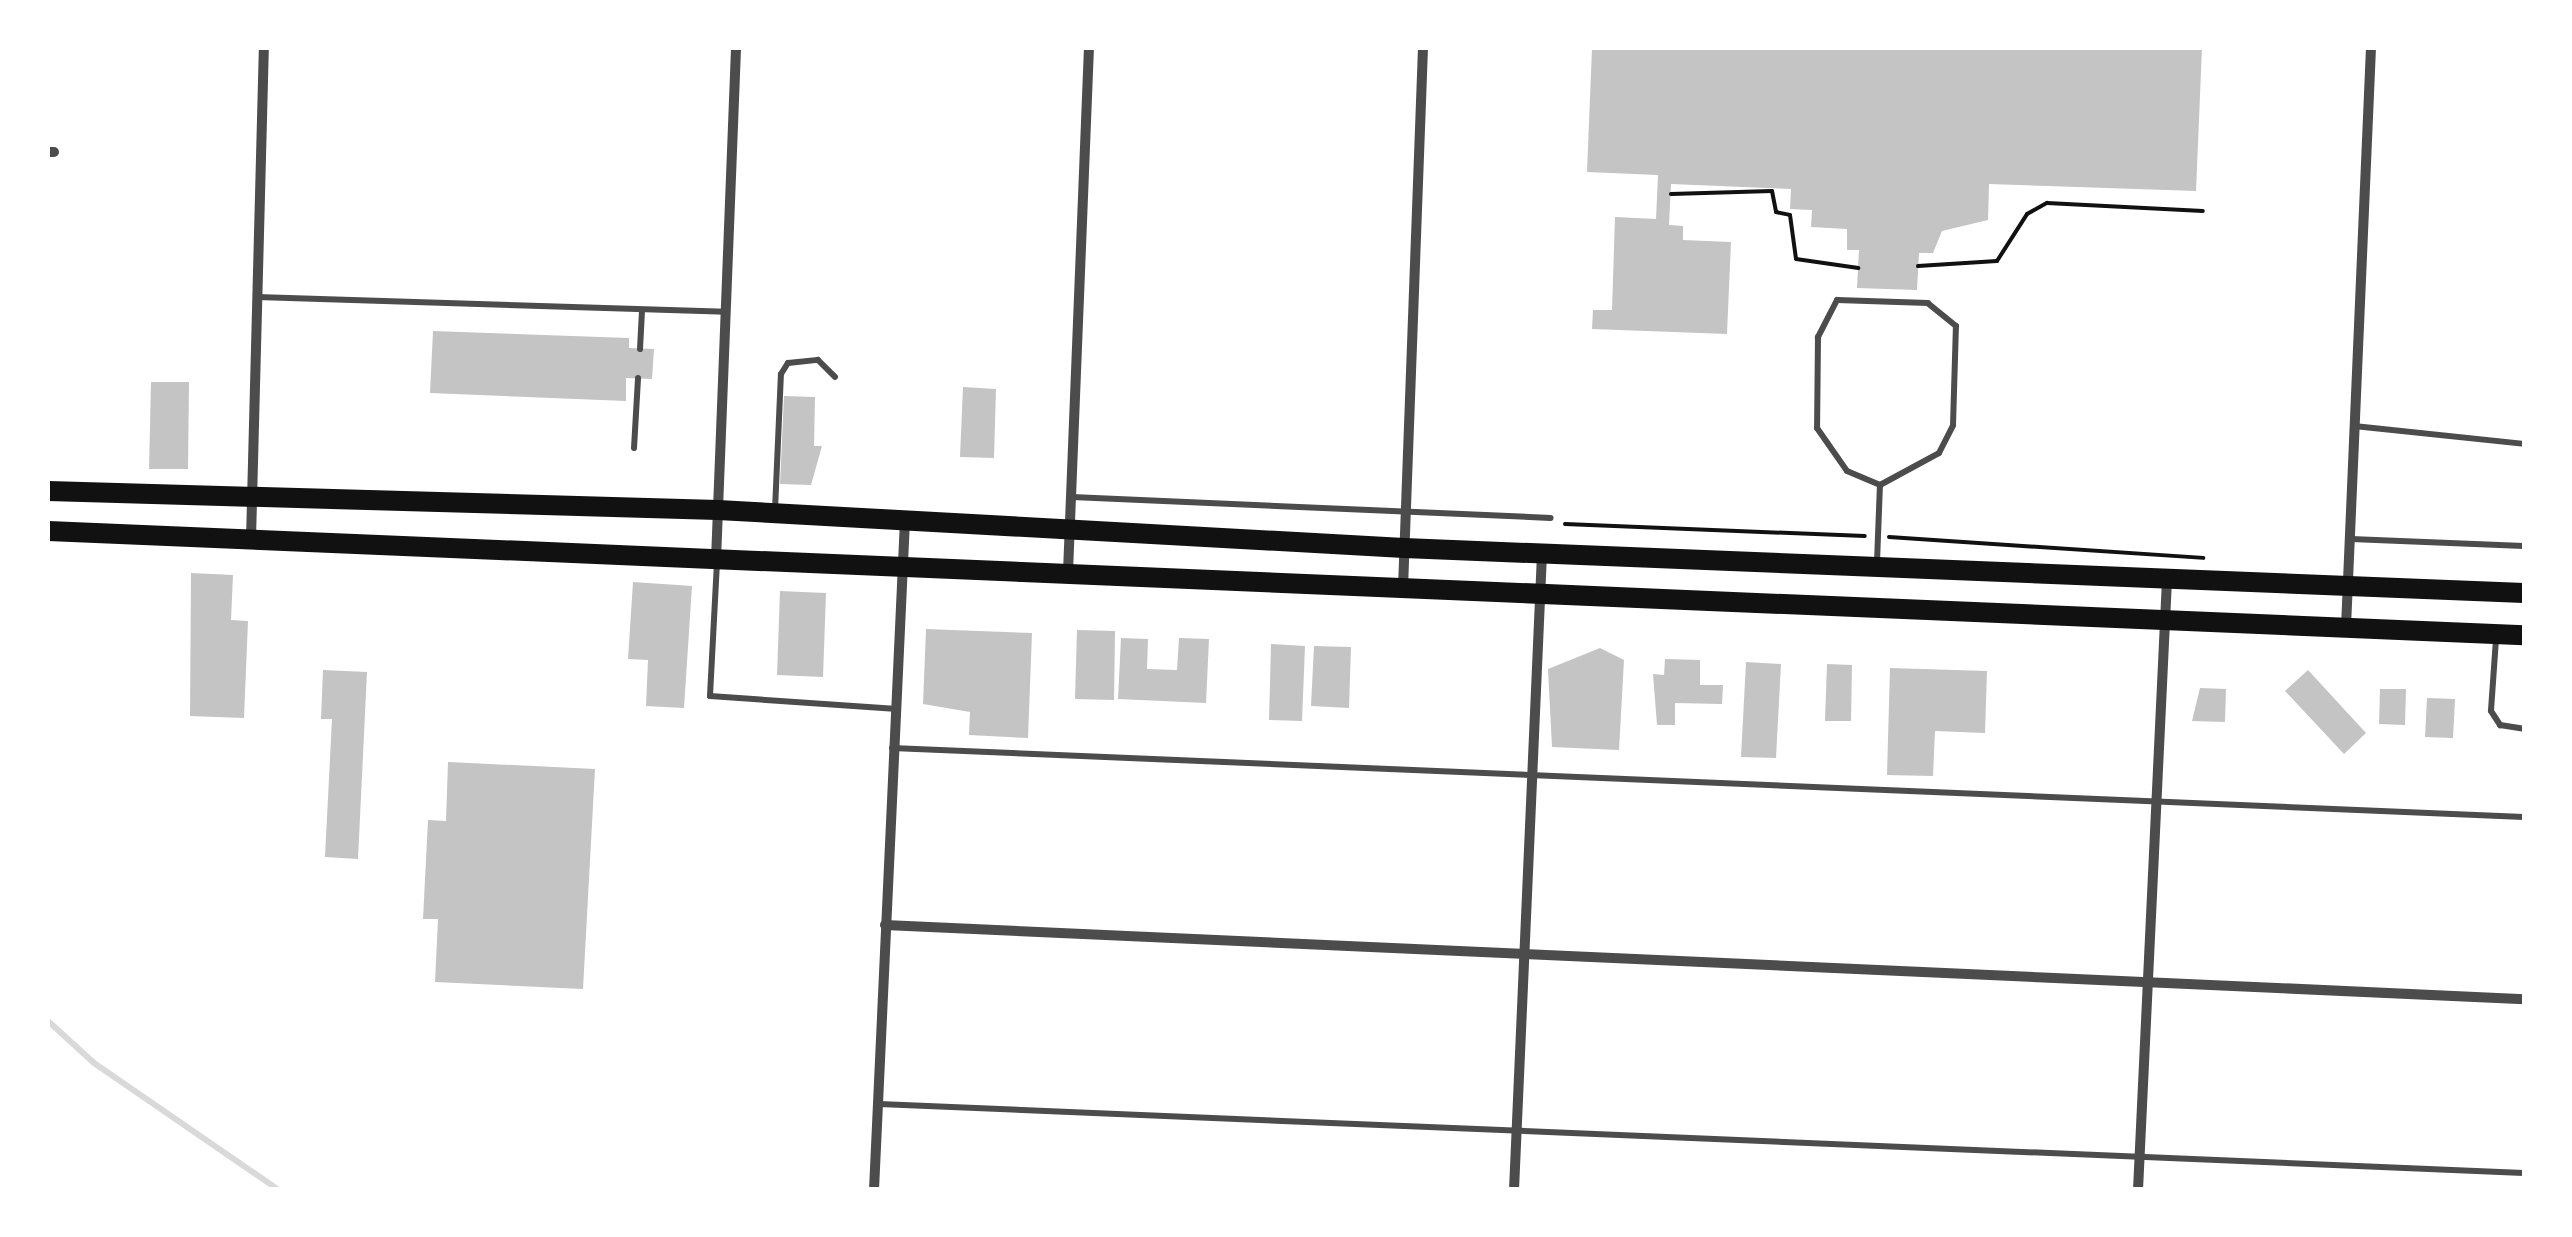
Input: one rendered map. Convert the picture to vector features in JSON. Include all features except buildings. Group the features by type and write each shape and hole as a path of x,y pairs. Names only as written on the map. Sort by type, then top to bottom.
{"main road":[{"path":"48,491 252,500 718,510 1404,548 2524,592"},
{"path":"48,532 2524,635"}],"street":[{"path":"251,540 264,48"},
{"path":"716,561 736,48"},
{"path":"1068,572 1089,48"},
{"path":"1403,588 1423,48"},
{"path":"2346,627 2371,48"},
{"path":"874,1190 892,748 906,521"},
{"path":"1514,1190 1542,554"},
{"path":"2138,1190 2167,580"},
{"path":"885,925 1526,950 2524,999"}],"lane":[{"path":"258,297 726,312"},
{"path":"1836,300 1928,303 1956,326 1953,424 1939,454 1880,486 1847,471 1818,428 1818,337 1836,300"},
{"path":"640,349 642,310"},
{"path":"775,514 781,374 788,363 818,360 835,377"},
{"path":"634,448 638,378"},
{"path":"2354,426 2524,444"},
{"path":"1877,568 1880,486"},
{"path":"1072,498 1551,518"},
{"path":"2350,539 2524,546"},
{"path":"716,561 710,696 894,710"},
{"path":"2496,634 2491,711 2500,725 2524,729"},
{"path":"892,748 2524,817"},
{"path":"878,1104 2524,1173"}],"path":[{"path":"1671,194 1772,191 1776,212 1790,215 1796,259 1858,268"},
{"path":"1918,266 1997,260 2026,214 2046,202 2203,211"},
{"path":"1565,524 2182,550 2214,559"}],"waterway":[{"path":"48,1021 94,1063 279,1190"}]}
